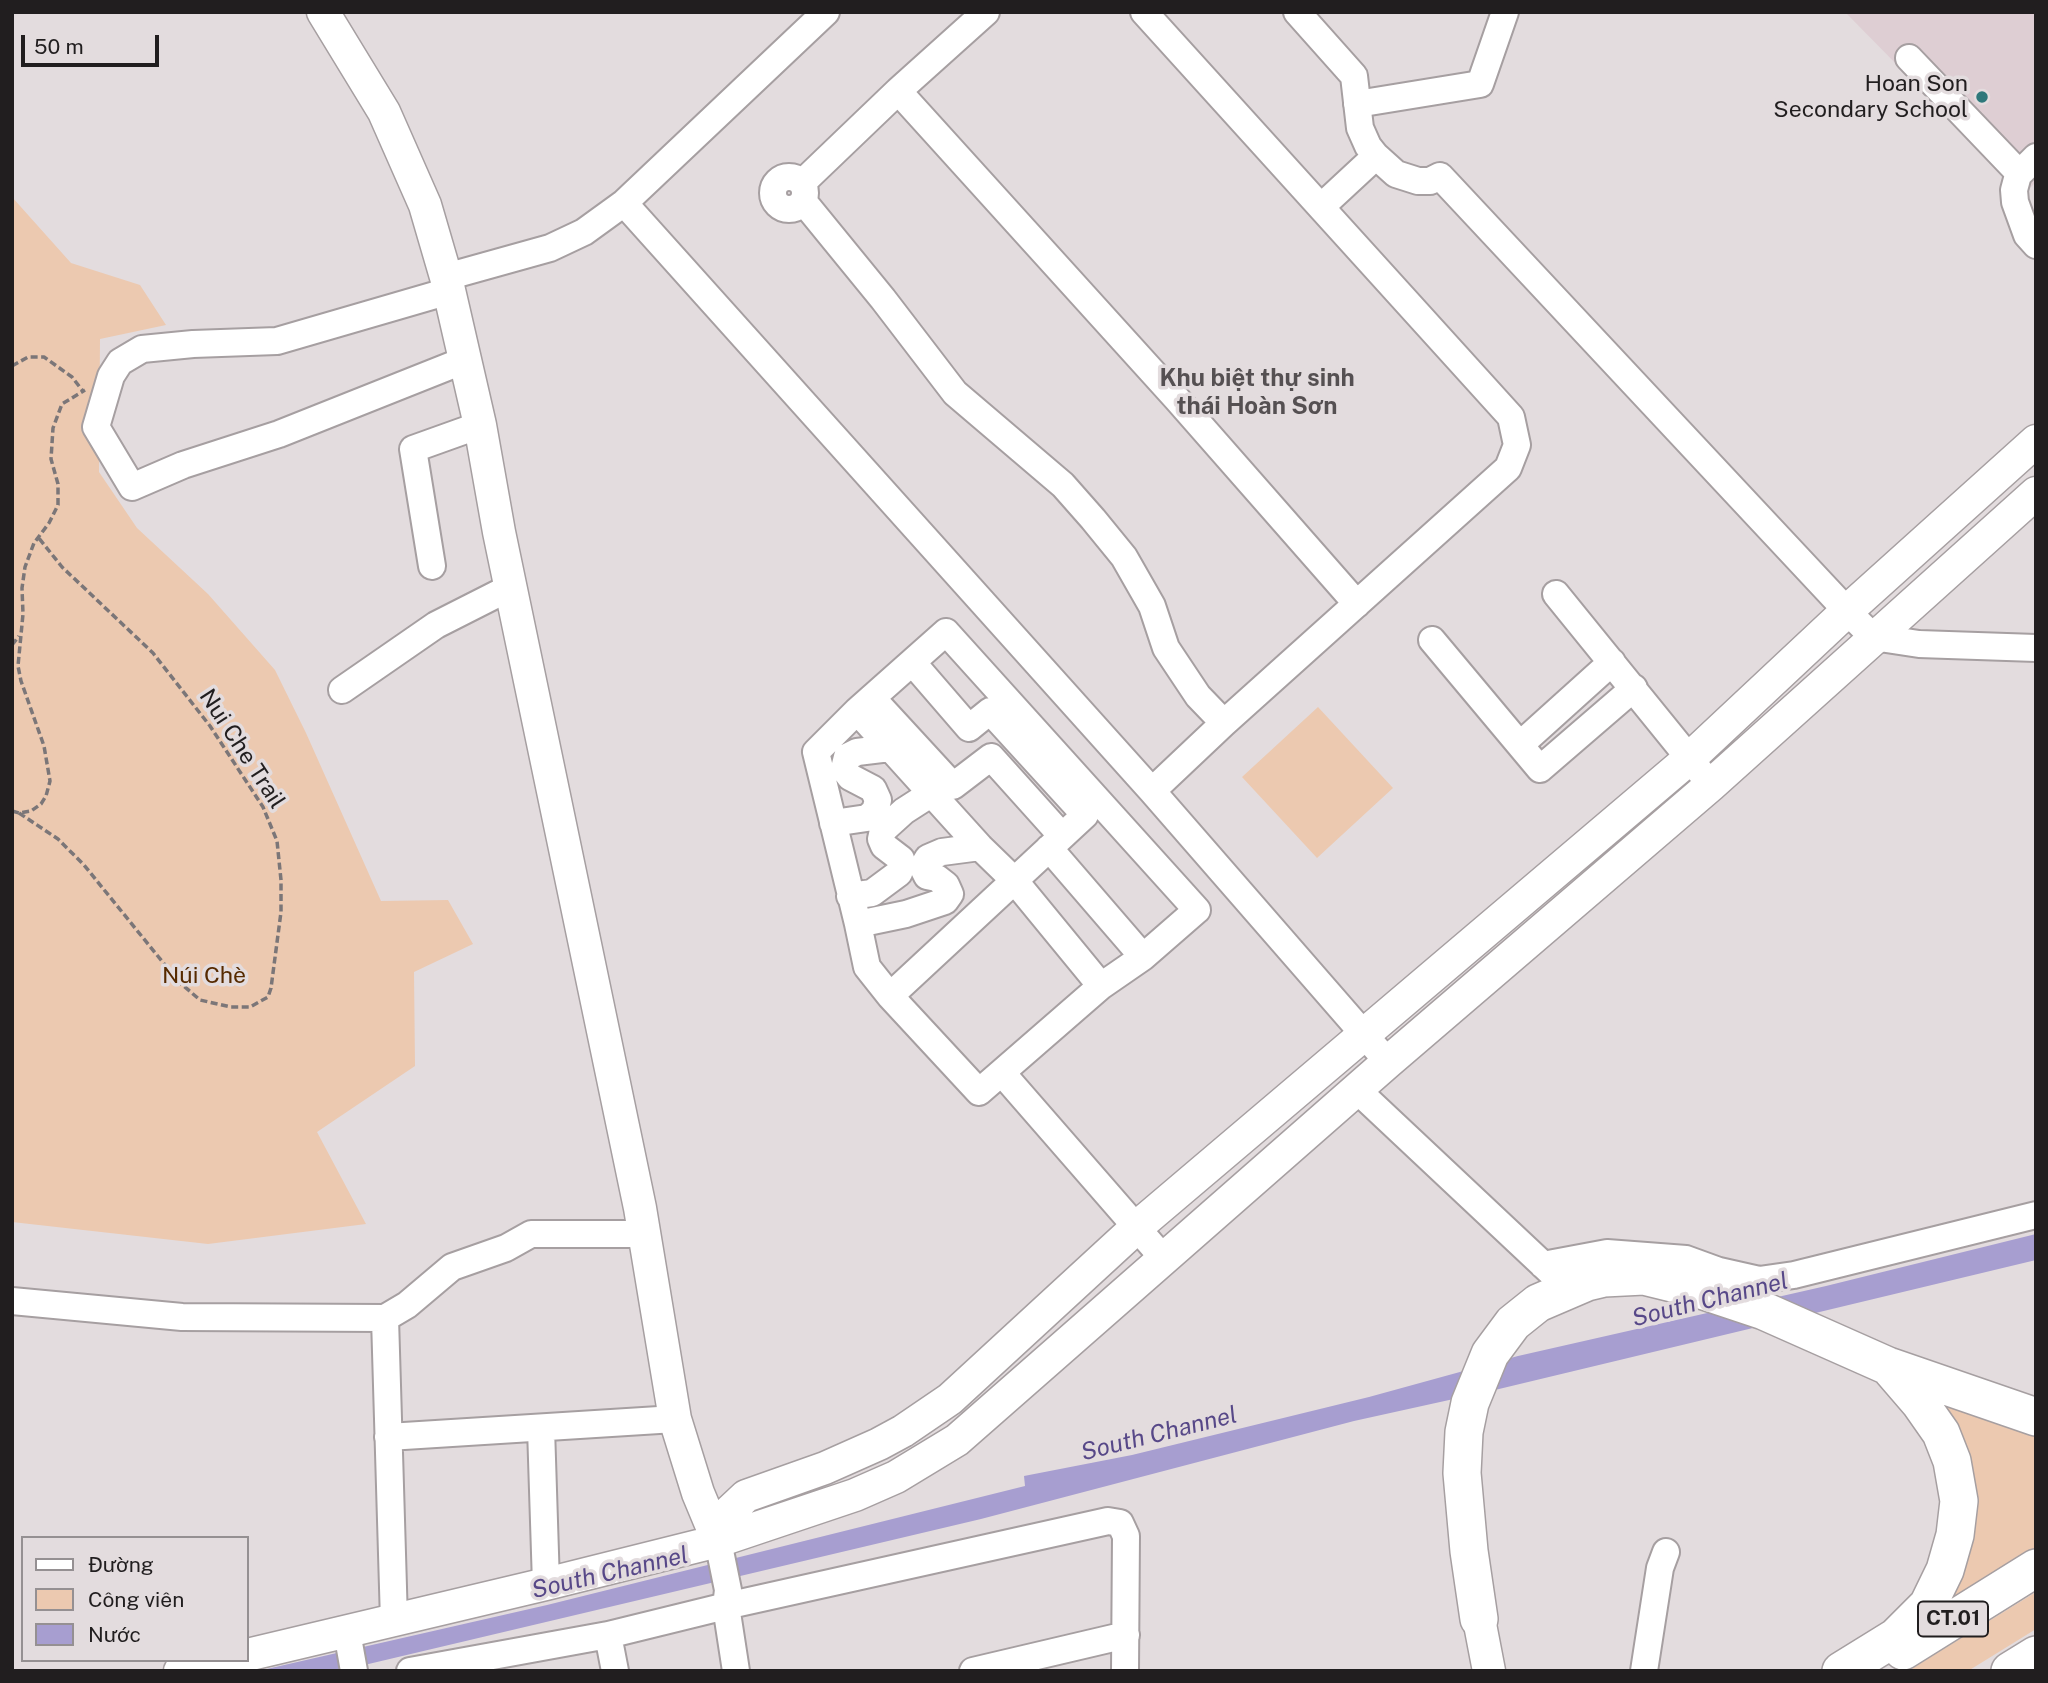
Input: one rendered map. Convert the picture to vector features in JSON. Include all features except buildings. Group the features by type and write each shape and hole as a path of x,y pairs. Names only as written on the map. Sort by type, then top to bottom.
{"highway":[{"path":"1479,1619 1463,1493 1462,1452 1466,1419 1476,1385 1490,1354 1505,1331 1524,1312 1569,1289 1604,1278 1644,1276 1701,1290 1764,1311 1888,1366 2036,1417"},
{"path":"1841,1671 1896,1637 1928,1605 1945,1570 1955,1535 1959,1501 1952,1461 1941,1433 1920,1403 1888,1366"},
{"name":"CT.01","path":"1871,1671 2036,1568"},
{"path":"2010,1671 2036,1655"}],"main road":[{"path":"323,12 384,112 425,205 448,284 480,425 499,532 645,1234 675,1419 698,1493 718,1541"},
{"path":"718,1541 730,1511 746,1496 825,1468 879,1444 903,1432 950,1399 1137,1227 1690,758 1847,611 2036,441"},
{"path":"248,1655 718,1541 855,1495 896,1477 957,1440 1388,1062 1711,785 2036,493"},
{"path":"1479,1619 1489,1671"},
{"path":"180,1671 218,1662"}],"street":[{"path":"465,360 279,434 183,465 132,487 100,438 96,427 95,388 120,362 142,349 277,341 448,284 551,247 584,232 624,203 825,12"},
{"path":"986,12 898,91 802,192 955,393 1063,485 1124,557 1152,606 1166,648 1198,696 1224,723"},
{"path":"1144,12 1511,417 1517,445 1508,468 1152,791"},
{"path":"1297,12 1354,76 1360,128 1376,156 1396,174 1418,181 1430,181 1440,176 1873,637 1919,644 2036,648"},
{"path":"1357,104 1479,84 1505,12"},
{"path":"1909,58 2028,165 2014,190 2015,202 2027,235 2036,245"},
{"path":"898,91 1177,398 1357,604"},
{"path":"1321,207 1376,156"},
{"path":"624,203 1152,791 1388,1062"},
{"path":"432,566 413,449 480,425"},
{"path":"342,690 436,625 512,587"},
{"path":"1556,594 1711,785"},
{"path":"946,632 1197,910 1143,957 1101,986 979,1092 890,996 867,967 816,752 905,668 946,632"},
{"path":"1432,640 1540,769 1634,688"},
{"path":"1521,744 1612,662"},
{"path":"890,996 1085,815 990,711 969,728 905,668"},
{"path":"864,705 890,748 1014,880 1101,986"},
{"path":"864,705 953,786 991,757 1062,837 1143,957"},
{"path":"833,823 867,818 875,811 878,800 873,789 850,777 845,769 846,757 857,752 890,748"},
{"path":"850,896 872,893 899,873 901,859 884,846 881,839 883,830 904,811 932,793"},
{"path":"858,925 906,914 945,901 950,894 946,885 937,878 928,876 924,870 928,858 942,852 980,846"},
{"path":"1002,1073 1164,1259"},
{"path":"1357,1090 1569,1289"},
{"path":"1543,1265 1607,1253 1686,1259 1719,1271 1759,1280 1794,1275 2036,1215"},
{"path":"12,1301 182,1317 385,1318 407,1305 452,1267 506,1248 531,1234 645,1234"},
{"path":"385,1318 394,1621"},
{"path":"388,1437 675,1419"},
{"path":"541,1428 546,1584"},
{"path":"410,1671 608,1635 727,1598 1108,1521 1120,1523 1126,1536 1125,1671"},
{"path":"718,1541 736,1671"},
{"path":"1644,1671 1660,1568 1666,1552"},
{"path":"348,1632 354,1671"},
{"path":"608,1635 615,1671"},
{"path":"973,1671 998,1668 1126,1635"}],"path":[{"path":"12,366 29,357 44,357 72,377 95,388"},
{"path":"19,813 31,811 41,804 50,781 44,746 19,674 23,578 34,543 58,505 58,484 51,459 53,428 62,404 95,388"},
{"name":"Nui Che Trail","path":"12,811 58,839 84,865 178,981 200,1000 231,1007 250,1007 268,997 281,912 281,880 277,841 263,807 229,752 167,670 135,635 62,567 38,537"},
{"path":"12,645 21,634"}],"shaded area":[{"name":"Hoan Son Secondary School","path":"1845,12 2036,12 2036,182 2024,194"}],"green space":[{"name":"Núi Chè","path":"12,197 71,263 140,285 166,325 100,339 99,472 137,528 208,594 275,670 381,901 448,900 473,944 414,972 415,1066 317,1132 366,1224 208,1244 12,1222"},
{"path":"1318,707 1393,788 1317,858 1242,777"},
{"path":"1938,1394 2036,1430 2036,1557 1949,1611 1963,1570"},
{"path":"2036,1592 2036,1629 1968,1671 1908,1671"}],"water":[{"name":"South Channel","path":"2036,1234 2036,1260 1499,1389 1354,1421 981,1519 339,1671 258,1671 547,1605 1025,1486 1024,1476 1132,1455 1369,1397 1518,1356 1826,1286"}],"place":[{"name":"Hoan Son Secondary School","path":"1982,97"}],"district":[{"name":"Khu biệt thự sinh thái Hoàn Sơn","path":"1257,393"}]}
